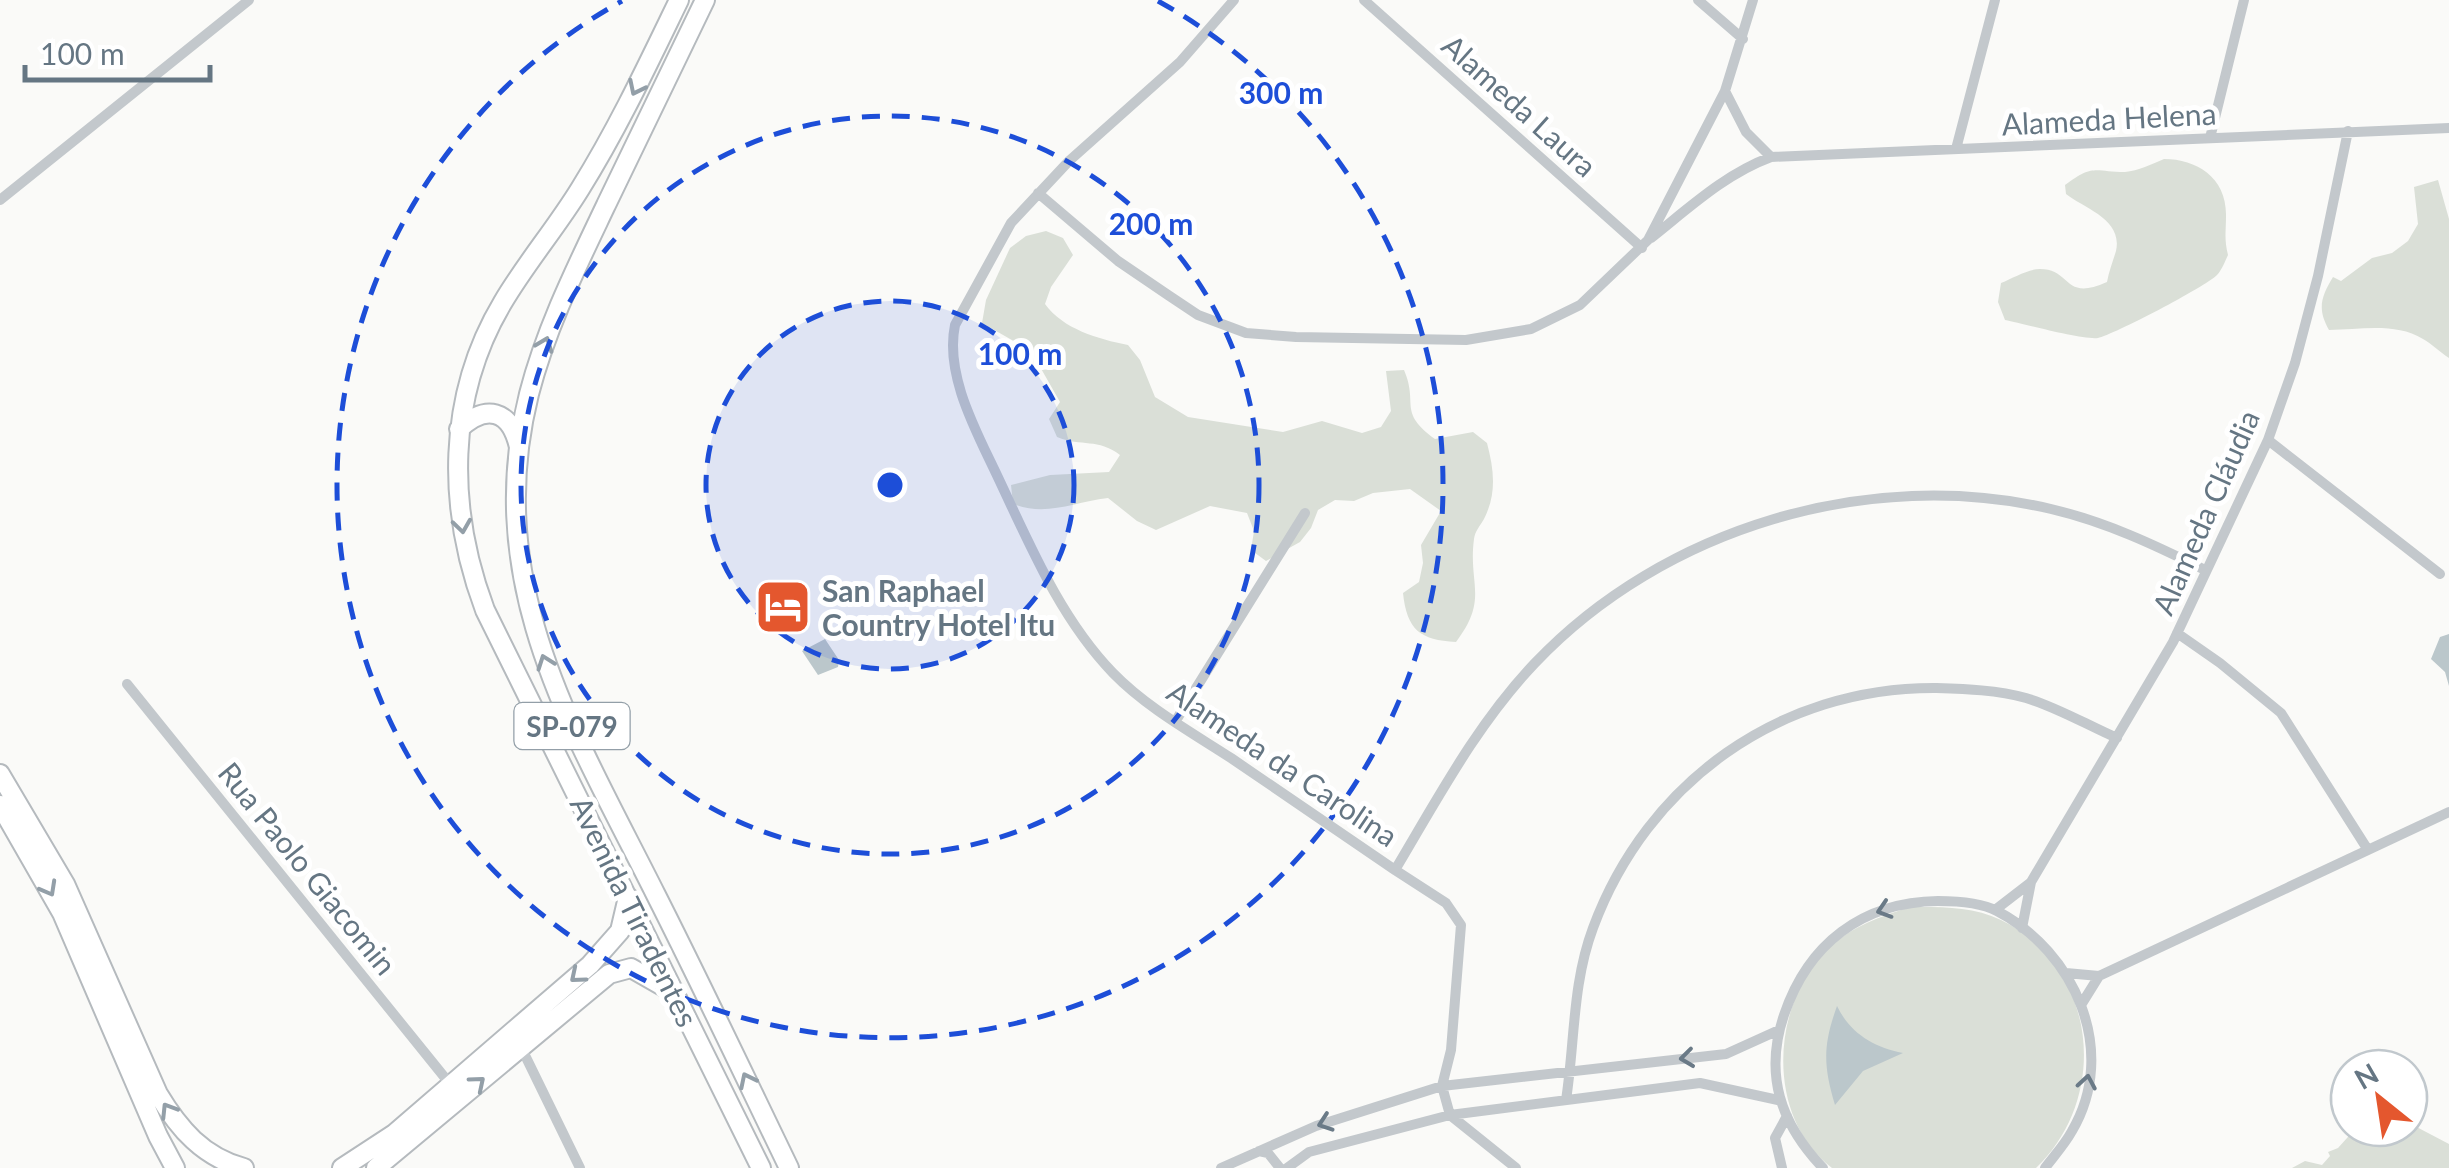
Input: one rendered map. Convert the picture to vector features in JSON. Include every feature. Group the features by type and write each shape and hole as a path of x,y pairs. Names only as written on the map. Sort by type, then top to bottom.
{"main road":[{"name":"Avenida Tiradentes","path":"679,0 595,165 521,273 488,330 458,429 457,490 466,551 485,610 761,1168"},
{"name":"Avenida Tiradentes","path":"705,0 561,303 538,362 519,447 516,534 542,660 790,1168"},
{"path":"458,429 488,412 498,414 511,425 519,447"},
{"path":"0,774 65,884 158,1094 182,1131 231,1167"},
{"path":"0,805 62,913 172,1167"},
{"path":"628,897 620,947 632,968 674,993"},
{"path":"376,1168 517,1039 620,931"},
{"path":"342,1168 394,1134 450,1084 609,974 632,968"}],"street":[{"path":"0,200 249,0"},
{"name":"Alameda da Carolina","path":"1234,0 1180,62 1038,193 1011,224 956,325 952,343 954,365 982,443 1063,607 1114,674 1175,722 1395,870 1472,740 1537,662 1570,630 1628,588 1685,554 1722,538 1834,503 1887,496 1964,497 2050,508 2097,522 2133,534 2205,570"},
{"name":"Alameda Laura","path":"1364,0 1645,244"},
{"path":"1698,0 1743,39"},
{"path":"1645,244 1725,91 1753,0"},
{"path":"1956,150 1995,0"},
{"path":"2210,138 2244,0"},
{"path":"1725,91 1746,132 1771,157"},
{"name":"Alameda Helena","path":"1038,193 1118,260 1168,295 1198,315 1246,333 1466,340 1531,329 1580,305 1645,244 1726,179 1771,157 2449,128"},
{"name":"Alameda Cláudia","path":"2031,882 2177,633 2268,440 2295,363 2318,276 2348,131"},
{"path":"2268,440 2440,574"},
{"path":"1175,722 1305,513"},
{"path":"2177,633 2281,713 2368,850"},
{"name":"Rua Paolo Giacomin","path":"127,684 450,1084"},
{"path":"1566,1100 1578,980 1592,930 1609,891 1634,847 1664,807 1689,781 1744,740 1819,704 1909,688 1961,689 2028,698 2116,738"},
{"path":"2066,973 2099,976 2449,812"},
{"path":"1395,870 1446,902 1461,925 1451,1050 1442,1086 1450,1115 1516,1168"},
{"path":"1995,910 2031,882"},
{"path":"2022,928 2031,882"},
{"path":"1823,1168 1778,1100 1774,1062 1779,1030 1794,984 1824,945 1863,917 1909,902 1958,901 1995,910 2022,928 2046,946 2076,987 2090,1034 2090,1084 2073,1130 2044,1168"},
{"path":"2081,1005 2099,976"},
{"path":"1220,1168 1316,1126 1442,1086 1726,1054 1779,1030"},
{"path":"517,1039 580,1168"},
{"path":"1258,1150 1268,1152 1284,1168 1309,1152 1450,1115 1700,1083 1778,1100"},
{"path":"1782,1168 1775,1138 1787,1116"}],"shaded area":[{"path":"2164,159 2198,167 2216,181 2221,191 2228,255 2217,275 2159,310 2098,338 2005,320 1998,302 2001,283 2026,272 2050,270 2082,288 2107,282 2116,251 2114,231 2101,216 2066,194 2065,185 2089,171 2125,172"},
{"path":"2438,180 2449,219 2449,358 2423,339 2401,330 2329,330 2322,303 2333,277 2341,281 2372,258 2392,253 2408,241 2418,224 2414,187"},
{"path":"1046,231 1063,238 1073,255 1051,287 1045,304 1071,326 1128,345 1140,360 1155,397 1188,417 1283,432 1322,421 1362,433 1381,427 1391,411 1386,371 1404,370 1412,414 1423,429 1435,439 1473,432 1487,443 1493,491 1474,539 1475,602 1456,642 1424,635 1408,616 1403,593 1419,582 1421,545 1441,511 1410,489 1373,493 1354,501 1335,500 1318,510 1300,542 1266,561 1251,550 1254,531 1247,513 1210,506 1156,530 1137,521 1108,498 1049,509 1013,504 1011,485 1050,475 1109,472 1120,455 1097,444 1057,437 1049,419 1060,402 1031,351 982,323 986,300 1010,248 1026,236"},
{"path":"2449,634 2449,686 2445,672 2431,659 2440,637"},
{"path":"825,639 839,660 838,667 818,675 802,651"},
{"path":"1910,907 1968,910 2001,920 2033,941 2058,968 2074,1000 2083,1035 2083,1070 2076,1105 2060,1139 2036,1168 1832,1168 1810,1146 1795,1120 1786,1091 1783,1060 1786,1029 1809,971 1847,934"},
{"path":"1837,1006 1864,1037 1903,1053 1863,1071 1835,1105 1826,1055"},
{"path":"2429,1134 2449,1144 2449,1168 2292,1168 2305,1161 2322,1165 2330,1156 2328,1152 2338,1148 2429,1148"}],"place":[{"name":"San Raphael Country Hotel Itu","path":"783,607"}]}
